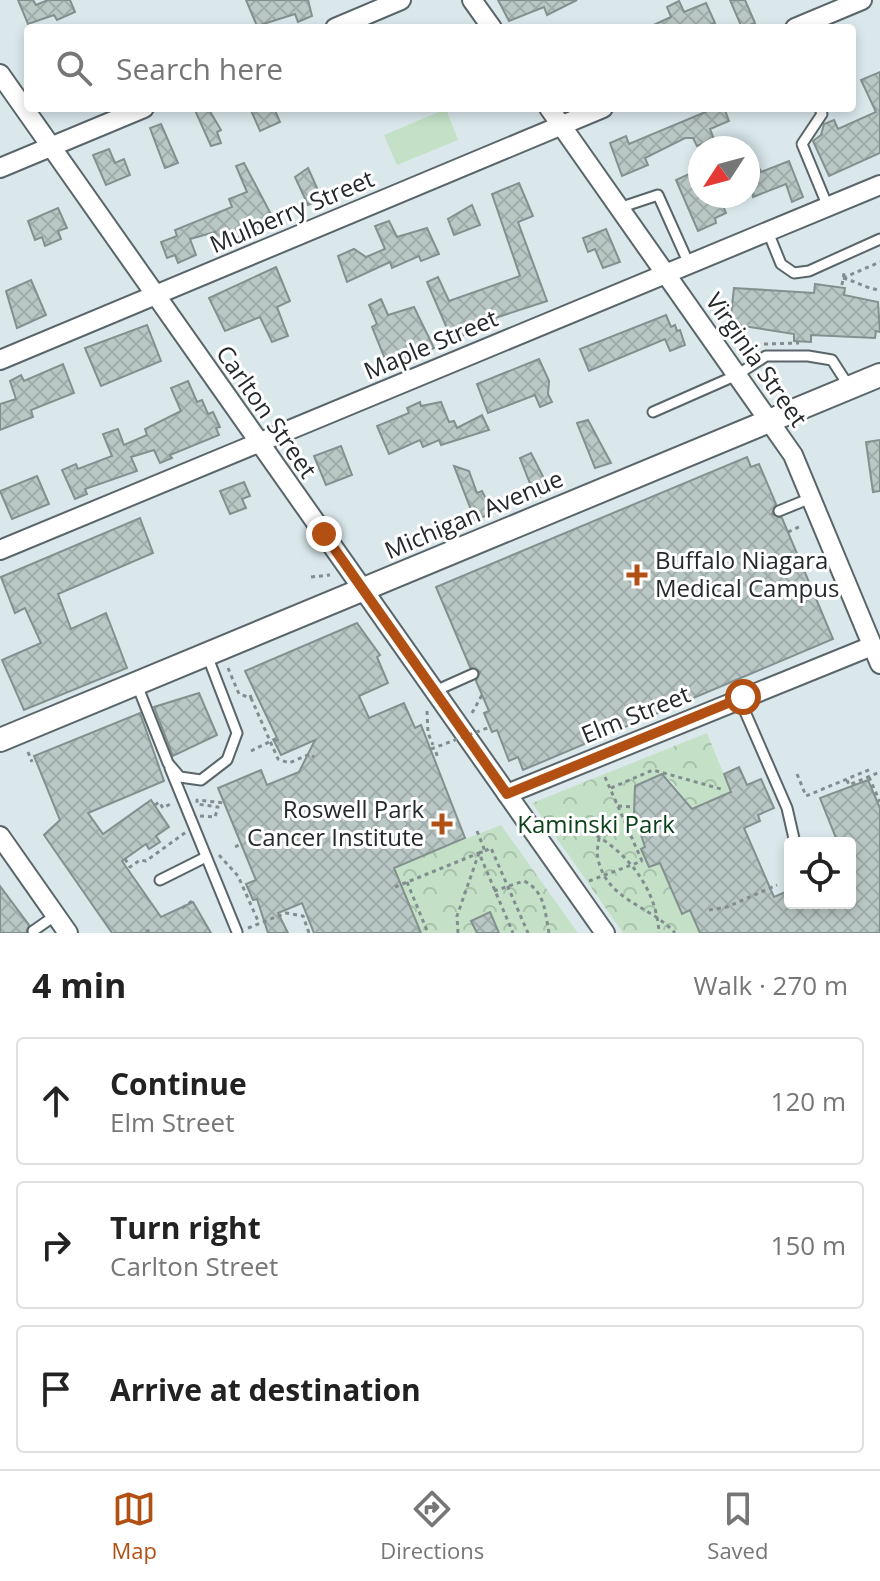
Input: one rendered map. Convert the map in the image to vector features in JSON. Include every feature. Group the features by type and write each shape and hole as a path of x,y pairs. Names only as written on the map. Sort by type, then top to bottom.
{"street":[{"path":"344,24 401,0"},
{"path":"472,0 489,24"},
{"path":"805,24 862,0"},
{"name":"Carlton Street","path":"0,74 24,108"},
{"name":"Carlton Street","path":"27,112 605,933"},
{"path":"0,168 134,112"},
{"name":"Virginia Street","path":"552,112 793,455 880,664"},
{"name":"Mulberry Street","path":"0,360 594,112"},
{"name":"Maple Street","path":"0,550 880,185"},
{"name":"Michigan Avenue","path":"0,740 880,375"},
{"name":"Elm Street","path":"507,794 872,646"},
{"path":"0,836 68,933"}],"lane":[{"path":"821,112 802,144 828,207"},
{"path":"619,208 658,195 689,264"},
{"path":"768,232 781,264 794,273 809,271 880,239"},
{"path":"653,412 737,375 766,356 824,357 836,363 850,388"},
{"path":"779,511 811,498"},
{"path":"168,763 180,777 201,780 227,760 237,733 207,655"},
{"path":"435,691 473,674"},
{"path":"137,684 168,763 210,854 237,932"},
{"path":"739,698 787,808 794,837"},
{"path":"160,880 210,854"},
{"path":"33,931 56,915"}],"path":[{"path":"843,276 880,262"},
{"path":"842,285 843,276"},
{"path":"843,276 862,288 880,290"},
{"path":"698,304 731,306"},
{"path":"788,532 801,526"},
{"path":"311,577 330,575"},
{"path":"228,668 239,694 251,698"},
{"path":"249,691 278,759 289,763 310,754 314,757"},
{"path":"472,713 482,695"},
{"path":"427,711 428,733 438,759"},
{"path":"433,749 490,727"},
{"path":"251,751 277,738"},
{"path":"28,752 32,762"},
{"path":"797,774 806,796 871,769"},
{"path":"611,788 653,770 721,789"},
{"path":"847,780 850,787 880,772"},
{"path":"588,881 644,860 605,777"},
{"path":"869,777 880,802"},
{"path":"196,821 201,815 215,817 215,812 219,812 218,807 197,804 197,800 225,803"},
{"path":"155,805 159,802 163,808 175,802"},
{"path":"618,806 634,807"},
{"path":"539,812 544,818 568,823 600,837 632,865 652,901 659,933"},
{"path":"600,814 597,856 604,875 627,901 657,918 675,933"},
{"path":"125,859 130,867 140,860 146,861 187,831"},
{"path":"477,831 485,851"},
{"path":"235,847 241,844"},
{"path":"395,887 491,848 528,933"},
{"path":"479,853 513,933"},
{"path":"458,933 459,906 479,853"},
{"path":"210,854 238,876 259,923 286,913 303,916 309,933"},
{"path":"494,891 524,881 535,887 543,899 549,933"},
{"path":"407,882 428,933"},
{"path":"709,910 727,907 777,885"},
{"path":"246,894 253,891"},
{"path":"182,908 194,900"},
{"path":"146,932 151,929"}],"green space":[{"path":"439,112 447,112 458,140 397,165 384,135"},
{"name":"Kaminski Park","path":"707,733 731,792 692,809 662,774 635,786 634,794 639,832 645,847 641,850 649,867 660,863 682,914 690,910 700,933 623,933 532,803"},
{"name":"Kaminski Park","path":"501,825 578,933 421,933 403,888 388,870"}],"building":[{"path":"18,0 33,0 36,5 48,0 70,0 75,12 57,20 54,15 28,24"},
{"path":"246,0 308,0 312,16 298,22 295,14 256,24"},
{"path":"498,0 577,0 547,15 544,7 509,21"},
{"path":"730,0 745,0 755,23 740,24"},
{"path":"679,1 684,12 706,3 715,23 656,24 671,17 667,7"},
{"path":"880,72 880,153 829,176 813,141 821,135 824,124 834,120 838,129 876,112 861,80"},
{"path":"196,112 210,112 221,130 217,132 221,143 211,146"},
{"path":"252,112 276,112 280,122 260,131"},
{"path":"706,112 726,112 729,121 710,129 713,136 688,136 645,158 648,165 622,176 610,143 626,136 629,144"},
{"path":"161,124 178,163 165,168 150,128"},
{"path":"109,149 115,163 124,159 130,175 106,185 93,155"},
{"path":"789,161 803,197 792,202 786,184 760,194 760,170 761,172"},
{"path":"244,163 274,220 221,246 215,232 190,239 196,255 178,263 175,255 167,258 161,242 177,236 175,230 232,207 229,199 247,192 236,166"},
{"path":"308,168 322,199 308,205 295,177"},
{"path":"688,174 688,208 676,180"},
{"path":"519,183 533,216 518,222 547,301 495,318 496,322 452,340 427,282 438,277 449,301 520,276 492,194"},
{"path":"472,205 480,225 454,235 448,219"},
{"path":"58,208 67,228 58,231 61,239 45,246 42,237 35,240 28,221"},
{"path":"688,208 724,208 726,213 715,218 716,223 698,231"},
{"path":"389,221 397,237 427,228 439,254 421,261 419,256 392,268 390,262 347,282 338,256 354,249 366,257 385,249 375,226"},
{"path":"606,229 620,262 603,268 595,249 588,252 583,238"},
{"path":"276,267 290,301 277,307 288,336 272,342 260,317 225,331 209,298"},
{"path":"31,280 46,315 17,328 6,291"},
{"path":"815,284 845,288 844,295 878,302 880,332 876,331 875,338 811,335 811,342 794,341 794,334 730,324 734,288 814,293"},
{"path":"381,299 388,315 414,307 434,348 389,369 372,327 377,324 369,305"},
{"path":"666,315 671,327 675,325 677,331 680,330 685,345 670,351 665,339 589,371 580,349"},
{"path":"147,325 161,361 101,386 85,348"},
{"path":"539,359 549,381 548,394 552,402 540,407 535,395 488,413 477,384"},
{"path":"63,364 74,393 31,410 33,417 0,430 0,404 16,399 10,381 21,375 24,381"},
{"path":"188,381 197,402 202,400 208,414 213,412 220,427 216,428 219,435 170,455 172,458 160,463 154,450 131,457 137,471 85,489 87,494 75,499 62,470 76,464 78,469 112,456 103,434 118,429 124,445 147,435 145,429 181,411 171,388"},
{"path":"420,402 421,406 441,402 449,422 454,421 457,428 482,415 489,430 441,445 439,440 423,447 420,440 389,454 377,426 409,413 407,408"},
{"path":"588,420 611,463 595,468 577,423"},
{"path":"880,440 880,491 873,492 866,442"},
{"path":"341,446 352,475 326,485 314,456"},
{"path":"531,453 551,492 536,499 520,458"},
{"path":"747,457 751,467 759,464 776,504 772,514 782,518 833,639 523,770 518,757 509,761 497,730 492,732 484,713 489,711 476,681 480,672 470,667 436,587"},
{"path":"454,466 469,471 477,493 482,491 487,501 488,515 475,520"},
{"path":"37,476 49,504 12,519 0,491"},
{"path":"244,482 250,496 242,499 246,508 230,514 220,491"},
{"path":"140,518 153,553 58,594 71,629 106,613 127,668 24,710 2,660 41,643 25,608 15,613 1,577"},
{"path":"357,623 380,655 377,657 388,683 359,696 369,718 404,703 415,728 421,725 465,838 394,868 421,933 314,933 302,903 278,913 288,933 268,933 257,899 253,900 246,884 256,880 218,788 261,770 267,785 299,772 315,740 281,755 274,741 278,740 245,671"},
{"path":"199,693 217,735 173,756 154,707"},
{"path":"140,713 164,781 88,813 103,834 151,800 169,827 156,836 160,842 149,849 146,844 122,861 161,917 193,902 211,933 112,933 44,835 60,820 34,756"},
{"path":"739,767 747,785 761,779 774,808 758,815 760,821 744,828 774,897 784,893 784,909 856,909 856,837 836,837 820,798 868,780 880,808 880,933 700,933 690,910 682,914 660,863 649,867 641,849 645,847 634,813 635,786 662,774 692,809 731,792 724,774"},
{"path":"0,886 29,925 26,933 0,933"},
{"path":"490,912 499,933 477,933 471,921"}],"place":[{"name":"Buffalo Niagara Medical Campus","path":"637,575"},
{"name":"Roswell Park Cancer Institute","path":"442,824"}],"route":[{"path":"324,534 507,794 743,697"}]}
